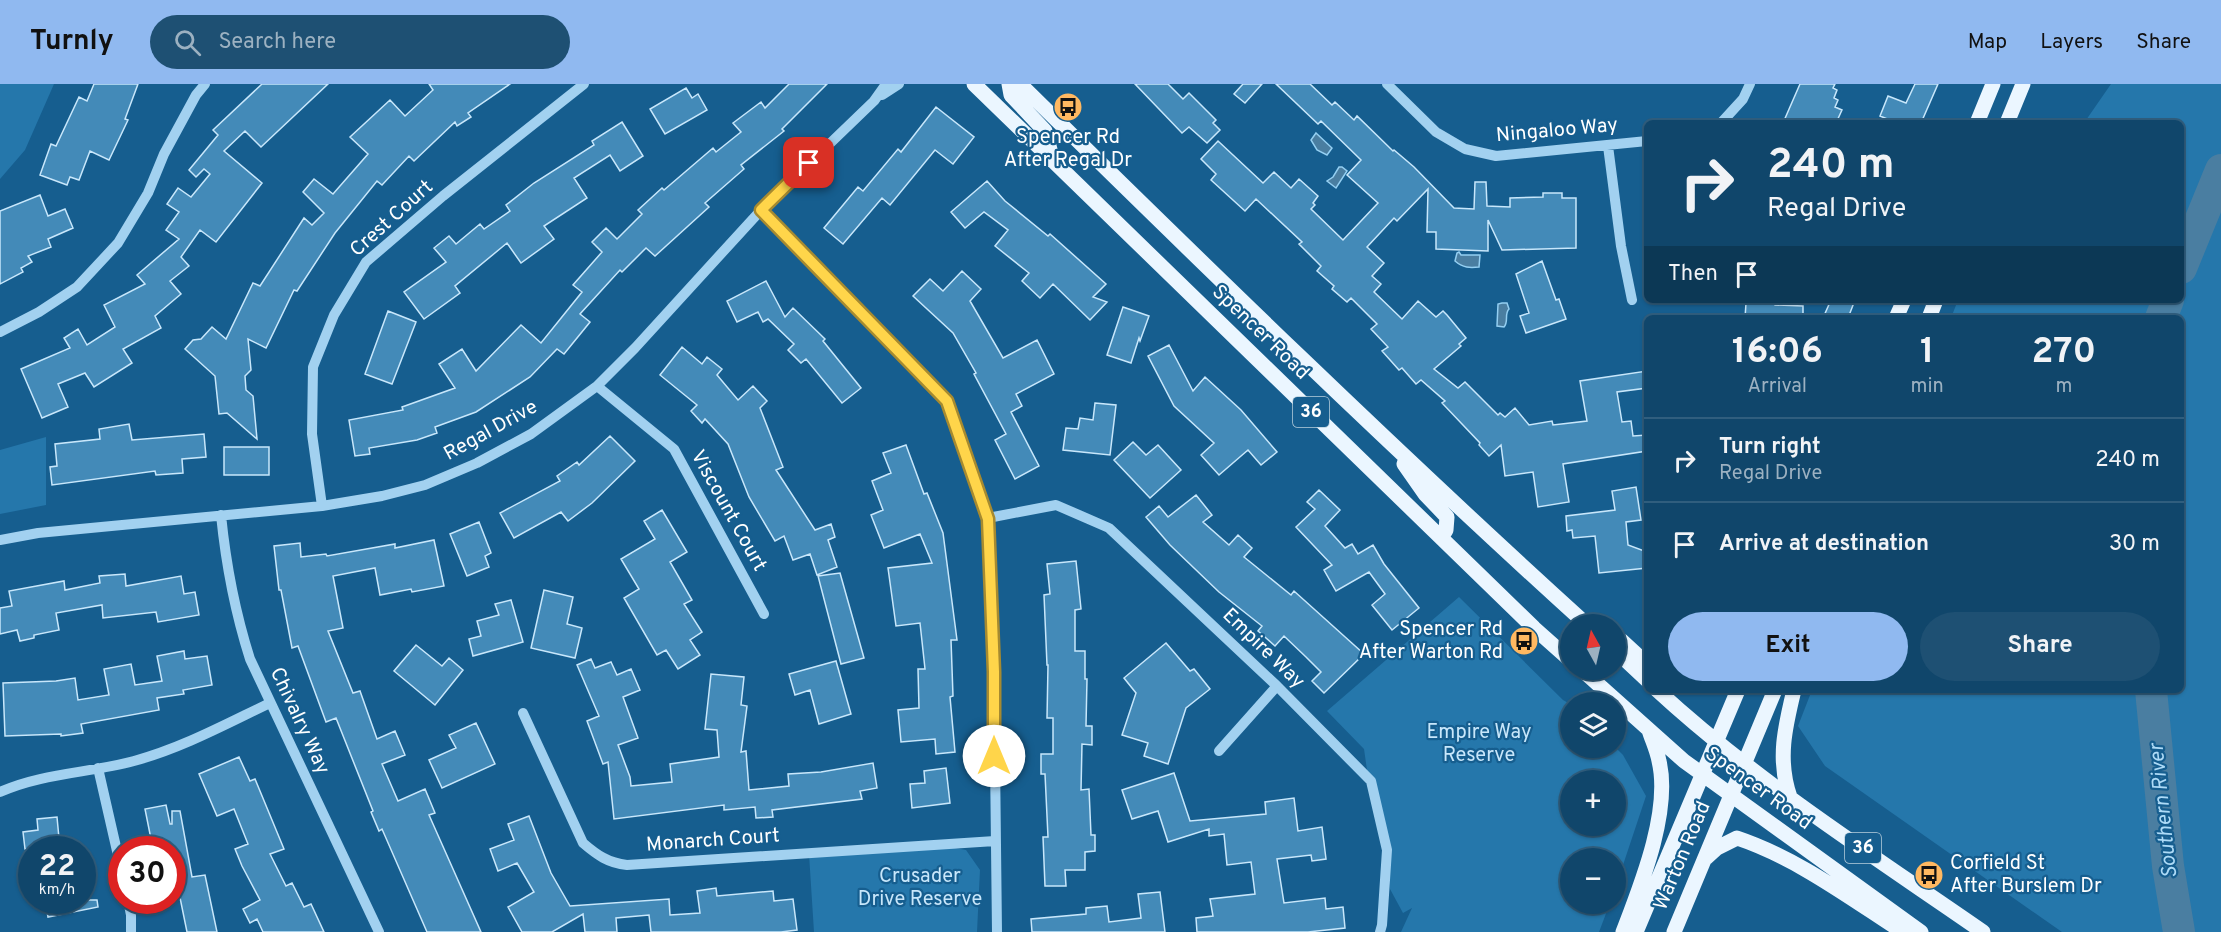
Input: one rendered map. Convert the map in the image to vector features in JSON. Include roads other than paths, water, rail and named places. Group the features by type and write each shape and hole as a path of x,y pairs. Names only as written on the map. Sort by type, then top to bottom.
{"main road":[{"name":"Spencer Road","path":"974,84 1560,651"},
{"path":"1009,84 1011,95 1045,131 1053,161"},
{"name":"Spencer Road","path":"1020,84 1231,291 1575,614"},
{"path":"1978,120 1993,84"},
{"path":"2008,120 2023,84"},
{"path":"1394,446 1425,494 1447,517 1446,530 1441,538"},
{"path":"1626,645 1644,661"},
{"path":"1626,660 1644,677"},
{"name":"Spencer Road","path":"1594,680 1648,727 1679,758 1921,932"},
{"name":"Spencer Road","path":"1661,693 1696,726 1744,763 1983,932"},
{"name":"Warton Road","path":"1636,932 1737,693"},
{"name":"Warton Road","path":"1674,932 1774,693"},
{"path":"1790,797 1783,777 1783,748 1793,693"},
{"path":"1623,932 1650,861 1661,792 1660,762 1648,727"},
{"path":"1703,860 1717,848 1737,838 1765,848 1813,874 1903,932"}],"street":[{"path":"0,332 39,312 77,287 118,243 148,193 164,154 195,95 205,84"},
{"name":"Crest Court","path":"322,506 312,434 313,367 334,315 366,262 443,196 584,84"},
{"name":"Regal Drive","path":"0,540 38,533 322,506 381,496 424,485 477,463 531,434 597,386 635,348 761,210 874,100 886,84"},
{"name":"Regal Drive","path":"874,100 899,84"},
{"name":"Ningaloo Way","path":"1387,84 1436,132 1465,149 1496,156 1644,141"},
{"path":"1724,120 1743,99 1750,84"},
{"path":"1608,146 1621,246 1632,300"},
{"path":"761,210 947,401 988,519 994,672 995,841 999,920 997,932"},
{"name":"Viscount Court","path":"597,386 674,449 764,614"},
{"name":"Empire Way","path":"988,519 1056,505 1109,528 1277,686 1371,781 1387,850 1380,932"},
{"name":"Chivalry Way","path":"220,515 237,617 250,659 379,932"},
{"path":"1219,751 1277,686"},
{"path":"0,792 49,776 135,761 199,738 270,703"},
{"name":"Monarch Court","path":"523,713 583,843 597,856 611,863 627,865 995,841"},
{"path":"98,768 114,836"},
{"path":"131,914 131,932"}],"waterway":[{"name":"Southern River","path":"2184,261 2221,170"},
{"name":"Southern River","path":"2162,315 2167,303"},
{"name":"Southern River","path":"2151,693 2168,866 2179,932"}],"place":[{"name":"Spencer Rd After Regal Dr","path":"1068,107"},
{"name":"Spencer Rd After Warton Rd","path":"1524,641"},
{"name":"Corfield St After Burslem Dr","path":"1929,875"}],"park label":[{"name":"Empire Way Reserve","path":"1479,744"},
{"name":"Crusader Drive Reserve","path":"920,888"}]}
